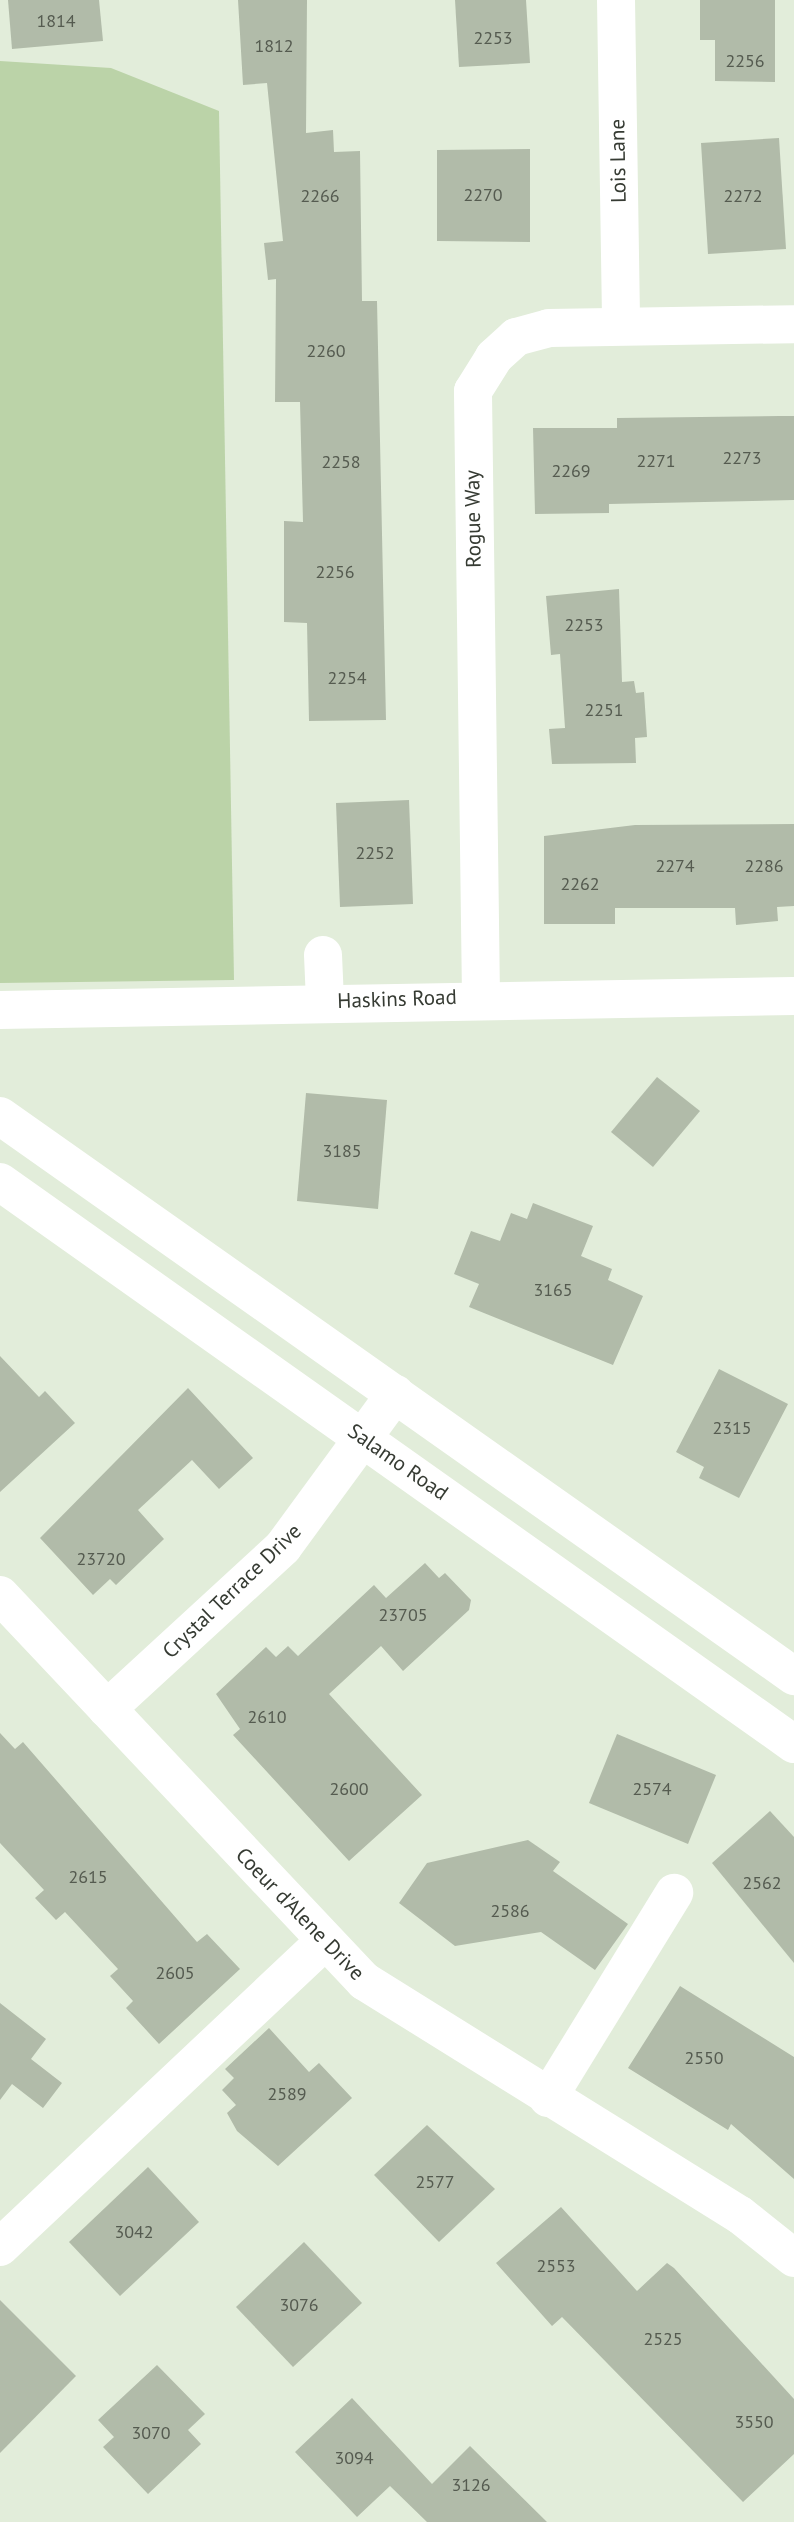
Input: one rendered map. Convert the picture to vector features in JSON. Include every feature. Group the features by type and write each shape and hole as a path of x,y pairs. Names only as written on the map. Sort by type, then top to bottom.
{"street":[{"name":"Lois Lane","path":"616,0 621,323"},
{"name":"Rogue Way","path":"481,997 473,391 494,357 516,337 621,323 794,324"},
{"path":"323,955 325,1001"},
{"name":"Haskins Road","path":"0,1010 481,997 794,996"},
{"path":"0,1116 794,1676"},
{"name":"Salamo Road","path":"0,1182 364,1437 794,1744"},
{"name":"Crystal Terrace Drive","path":"107,1709 283,1547 395,1394"},
{"name":"Coeur d'Alene Drive","path":"0,1595 324,1942 364,1981 548,2098 740,2215 794,2258"},
{"path":"548,2098 674,1893"},
{"path":"0,2247 324,1942"}],"green space":[{"path":"0,61 111,68 219,111 234,980 0,983"}],"building":[{"path":"8,0 99,0 103,41 12,49"},
{"path":"238,0 307,0 306,133 333,130 334,152 360,151 362,301 377,301 386,720 309,721 307,623 284,622 284,521 303,522 300,402 275,402 276,279 268,280 264,243 283,241 267,83 243,85"},
{"path":"455,0 526,0 530,63 459,67"},
{"path":"700,0 775,0 775,82 715,81 715,40 700,40"},
{"path":"779,138 786,249 708,254 701,143"},
{"path":"530,149 530,242 437,241 437,150"},
{"path":"794,416 794,500 609,504 609,513 535,514 533,428 617,428 617,418"},
{"path":"619,589 622,682 634,681 636,693 644,692 647,737 635,738 636,763 552,764 549,729 565,728 560,654 551,655 546,596"},
{"path":"409,800 413,904 340,907 336,803"},
{"path":"794,824 794,906 777,907 778,921 736,925 735,908 615,908 615,924 544,924 544,836 635,825"},
{"path":"657,1077 700,1111 653,1167 611,1132"},
{"path":"306,1093 387,1100 378,1209 297,1201"},
{"path":"533,1203 593,1226 581,1256 612,1269 608,1280 643,1296 613,1365 469,1307 479,1284 454,1274 471,1231 500,1241 511,1213 527,1219"},
{"path":"0,1356 39,1397 45,1391 75,1423 0,1492"},
{"path":"719,1369 788,1404 739,1498 699,1478 704,1467 676,1452"},
{"path":"188,1388 253,1458 219,1489 192,1460 138,1510 164,1539 116,1585 110,1579 93,1595 40,1538"},
{"path":"425,1563 439,1578 445,1573 471,1600 469,1610 403,1671 381,1646 329,1694 422,1795 349,1861 233,1735 240,1729 216,1694 266,1647 276,1657 288,1646 298,1656 374,1585 386,1598"},
{"path":"0,1733 15,1749 23,1742 197,1942 207,1934 240,1969 159,2044 126,2008 133,2001 110,1976 118,1969 65,1912 56,1920 35,1898 44,1890 0,1843"},
{"path":"617,1734 716,1775 688,1844 589,1803"},
{"path":"770,1811 794,1837 794,1963 712,1863"},
{"path":"528,1840 560,1862 553,1871 628,1924 595,1970 541,1932 455,1946 399,1903 427,1863"},
{"path":"680,1986 794,2057 794,2179 731,2124 728,2130 628,2068"},
{"path":"0,2003 46,2039 31,2059 62,2083 43,2108 12,2084 0,2100"},
{"path":"269,2028 309,2072 319,2063 352,2098 278,2166 237,2131 227,2113 236,2105 222,2090 234,2078 225,2069"},
{"path":"427,2125 495,2189 439,2242 374,2175"},
{"path":"148,2167 199,2222 120,2296 69,2242"},
{"path":"561,2207 637,2291 667,2263 674,2268 794,2399 794,2454 743,2502 562,2317 552,2326 496,2263"},
{"path":"304,2242 362,2303 293,2367 236,2307"},
{"path":"0,2300 76,2376 0,2453"},
{"path":"157,2365 205,2414 188,2430 201,2444 148,2494 103,2447 114,2437 98,2420"},
{"path":"352,2398 432,2484 470,2446 547,2522 427,2522 390,2486 357,2517 295,2452"}]}
